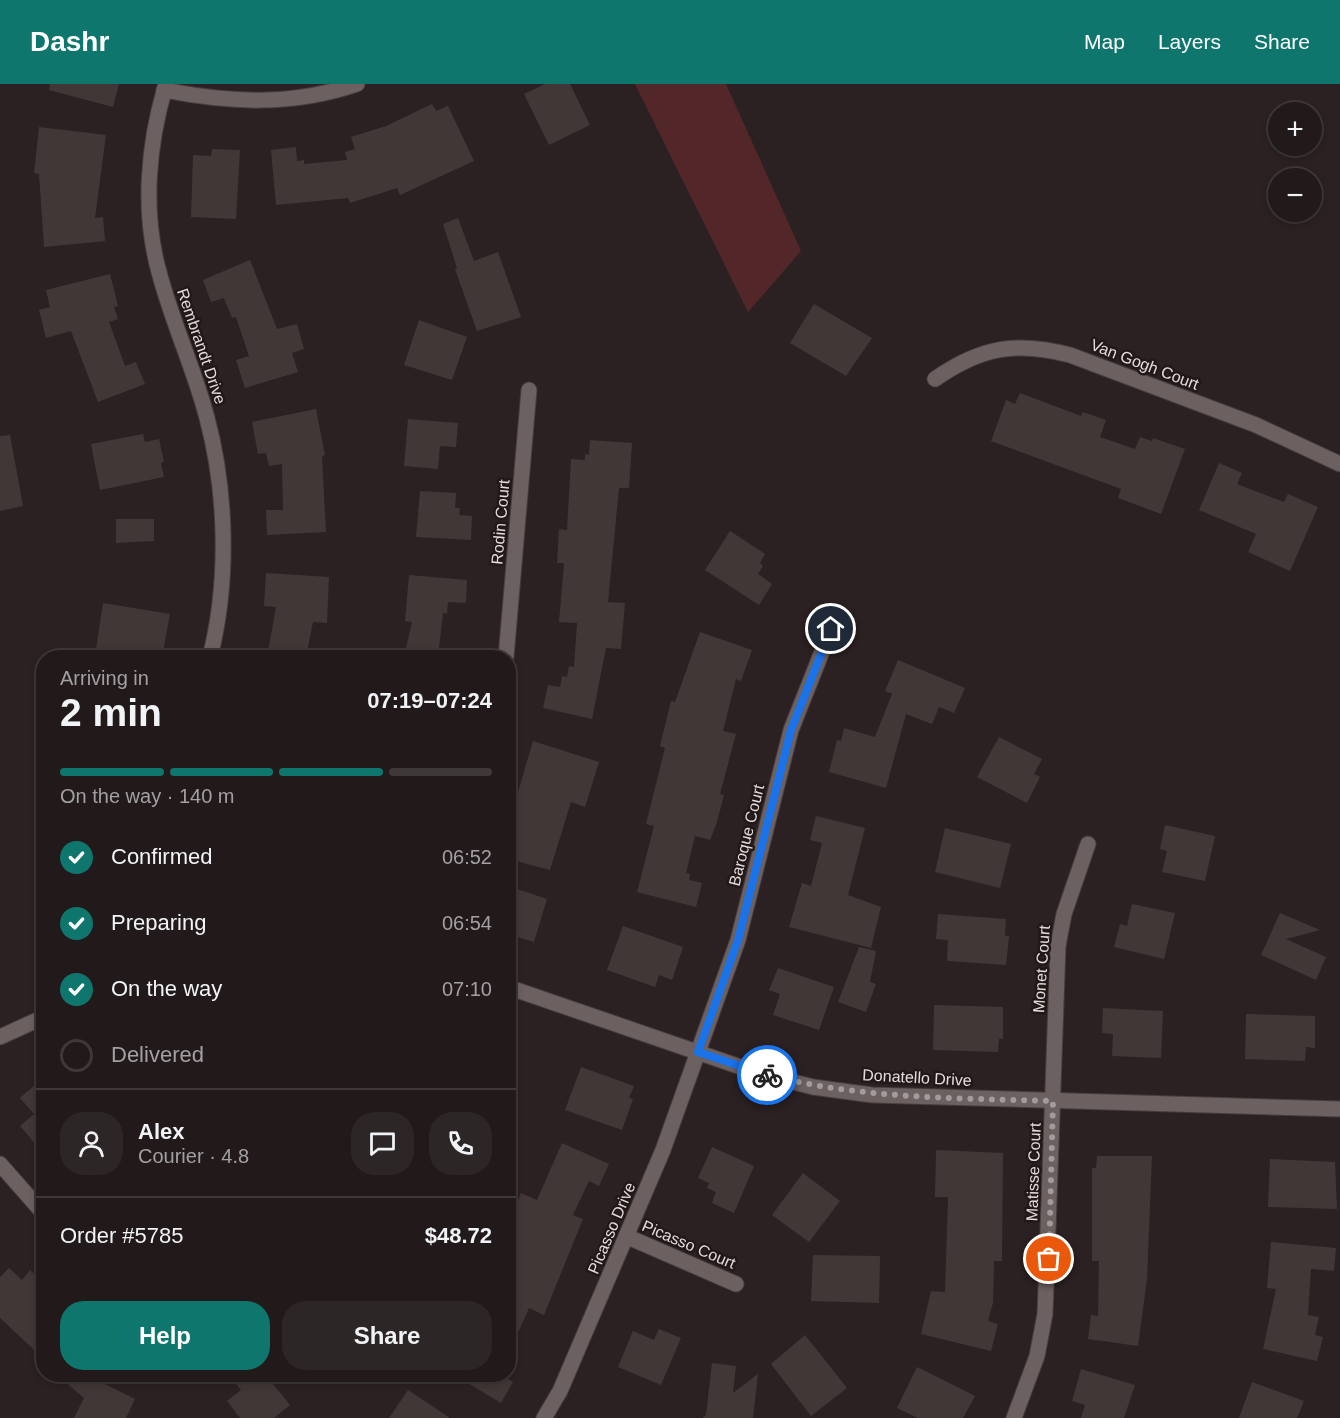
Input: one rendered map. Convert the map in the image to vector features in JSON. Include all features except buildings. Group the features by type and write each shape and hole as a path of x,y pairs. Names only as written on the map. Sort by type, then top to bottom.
{"street":[{"path":"165,87 211,99 253,102 296,99 357,84"},
{"name":"Rembrandt Drive","path":"165,87 152,141 149,187 151,226 158,271 194,369 208,421 218,475 222,530 220,590 211,650"},
{"name":"Van Gogh Court","path":"935,379 957,363 984,352 1011,347 1041,347 1070,355 1256,425 1340,464"},
{"name":"Rodin Court","path":"507,650 529,390"},
{"name":"Baroque Court","path":"698,1052 738,940 791,730 831,629"},
{"name":"Monet Court","path":"1053,1101 1058,946 1064,914 1088,844"},
{"name":"Donatello Drive","path":"516,990 758,1073 813,1087 872,1095 1340,1109"},
{"path":"0,1037 36,1021"},
{"name":"Picasso Drive","path":"546,1416 560,1391 628,1237 663,1150 698,1052"},
{"name":"Matisse Court","path":"1014,1418 1037,1356 1046,1314 1053,1101"},
{"path":"0,1164 36,1205"},
{"name":"Picasso Court","path":"628,1237 736,1284"}],"shaded area":[{"path":"635,84 726,84 801,251 748,312"}],"way so far":[{"path":"767,1075 813,1087 872,1095 1053,1101 1049,1259"}],"route":[{"path":"767,1075 698,1052 738,940 791,730 831,629"}]}
